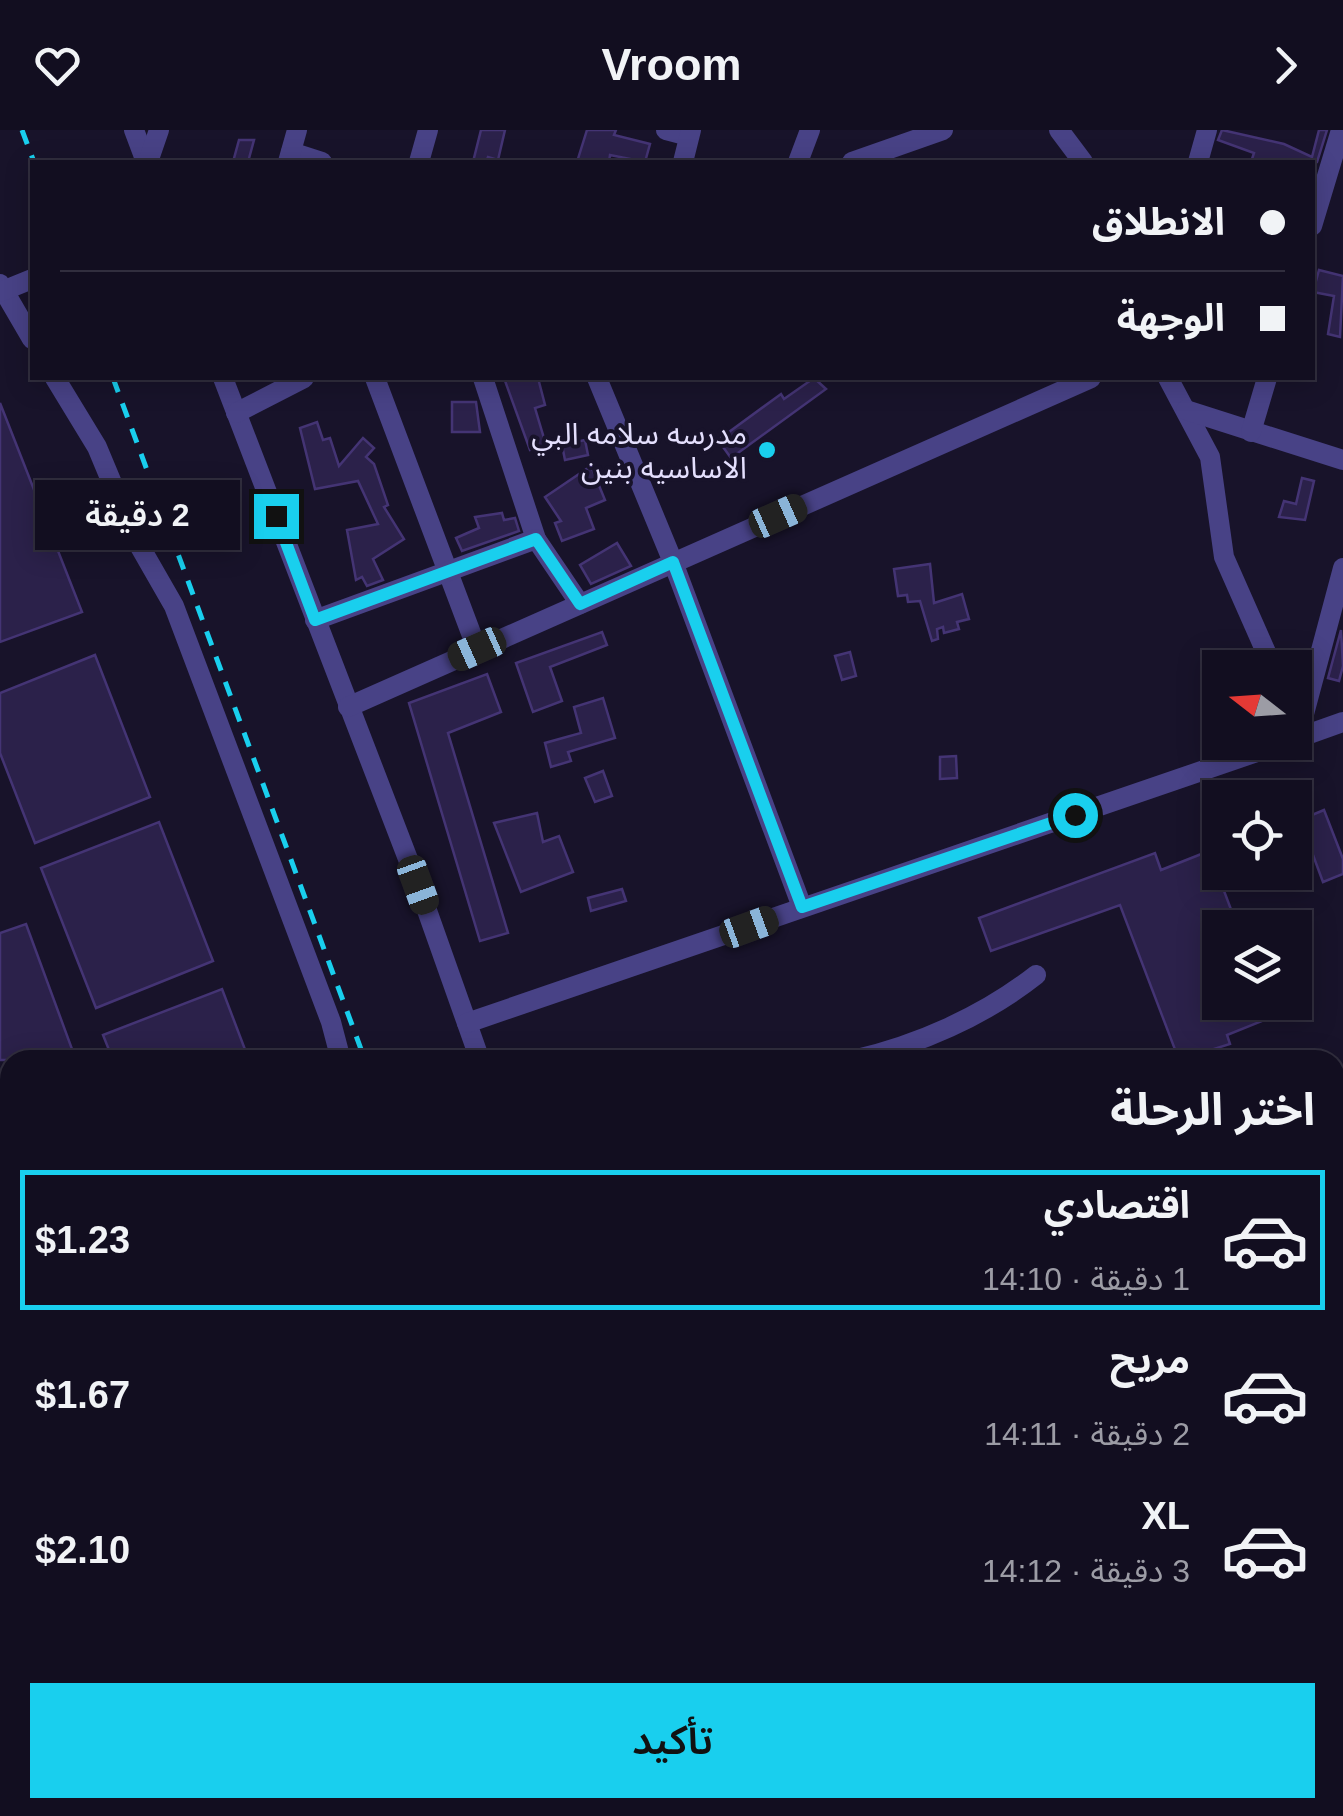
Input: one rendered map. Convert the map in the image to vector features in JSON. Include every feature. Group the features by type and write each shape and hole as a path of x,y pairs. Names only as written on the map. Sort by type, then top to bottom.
{"street":[{"path":"134,130 146,160"},
{"path":"148,160 158,130"},
{"path":"290,157 297,130"},
{"path":"420,160 428,130"},
{"path":"666,130 690,133 683,160"},
{"path":"799,160 810,130"},
{"path":"858,160 942,130"},
{"path":"1059,130 1082,160"},
{"path":"1199,160 1208,130"},
{"path":"1315,216 1341,130"},
{"path":"30,280 1,289 30,336"},
{"path":"57,380 97,448 136,538 174,606 332,1022 339,1050"},
{"path":"224,380 476,1050"},
{"path":"236,413 300,380"},
{"path":"376,380 477,649"},
{"path":"484,380 536,539 580,604"},
{"path":"598,380 673,562 802,907"},
{"path":"348,707 1086,380"},
{"path":"1169,380 1210,457 1217,534 1265,650"},
{"path":"1251,432 1266,380"},
{"path":"1186,410 1343,460"},
{"path":"315,620 536,539"},
{"path":"1312,669 1343,568"},
{"path":"1312,715 1343,722"},
{"path":"1312,733 1343,722"},
{"path":"467,1023 1233,760"},
{"path":"889,1050 982,1013 1036,975"}],"building":[{"path":"481,130 505,130 498,160 474,160"},
{"path":"587,130 616,130 614,135 650,144 646,160 610,155 609,160 578,160"},
{"path":"1222,130 1284,144 1312,157 1319,130 1327,130 1317,162 1252,160 1254,153 1218,140"},
{"path":"239,140 254,140 249,160 234,160"},
{"path":"1319,270 1343,276 1340,337 1328,334 1334,296 1315,292"},
{"path":"505,380 539,380 545,405 535,408 546,445 530,450"},
{"path":"811,380 826,389 731,458 718,440 781,394 784,399"},
{"path":"452,402 476,402 480,432 452,432"},
{"path":"0,403 82,612 0,642"},
{"path":"317,422 323,440 330,438 339,466 363,438 374,448 366,457 374,464 388,505 384,507 404,539 373,559 383,580 367,586 362,577 356,580 347,530 378,524 358,481 315,489 300,428"},
{"path":"585,440 588,455 565,460 562,445"},
{"path":"591,466 605,500 586,508 594,529 562,541 555,523 561,521 545,497"},
{"path":"1302,478 1314,481 1305,520 1279,517 1284,501 1296,504"},
{"path":"502,513 504,520 515,518 519,531 462,551 456,538 479,528 475,517"},
{"path":"617,543 631,566 591,584 580,565"},
{"path":"930,564 934,603 962,594 969,619 957,622 959,629 944,633 943,627 937,629 938,639 932,641 920,601 908,602 907,595 898,596 894,569"},
{"path":"1341,630 1343,666 1339,681 1328,678"},
{"path":"602,632 607,645 550,667 562,701 533,712 516,663"},
{"path":"850,652 856,676 842,680 835,656"},
{"path":"95,655 150,797 35,843 0,753 0,693"},
{"path":"487,674 501,712 448,733 508,933 480,941 409,703"},
{"path":"603,698 615,738 568,752 571,761 551,767 545,743 581,733 574,707"},
{"path":"956,756 957,778 940,779 940,757"},
{"path":"603,771 612,796 595,802 585,778"},
{"path":"1324,810 1343,859 1343,874 1323,882 1312,852 1312,815"},
{"path":"537,813 543,842 559,836 573,872 521,892 494,823"},
{"path":"159,822 213,961 96,1008 41,868"},
{"path":"1155,853 1161,870 1202,854 1202,890 1224,890 1231,910 1202,910 1202,1020 1264,1020 1227,1035 1230,1044 1211,1050 1175,1050 1120,905 991,951 979,918"},
{"path":"622,889 626,901 591,911 588,898"},
{"path":"26,924 72,1050 0,1050 0,933"},
{"path":"222,989 245,1050 109,1050 103,1035"}],"railway":[{"path":"22,130 33,160"},
{"path":"114,380 361,1050"}],"place":[{"name":"مدرسه سلامه البي الاساسيه بنين","path":"767,450"}],"route":[{"path":"276,516 315,620 536,539 580,604 673,562 802,907 1075,815"}]}
